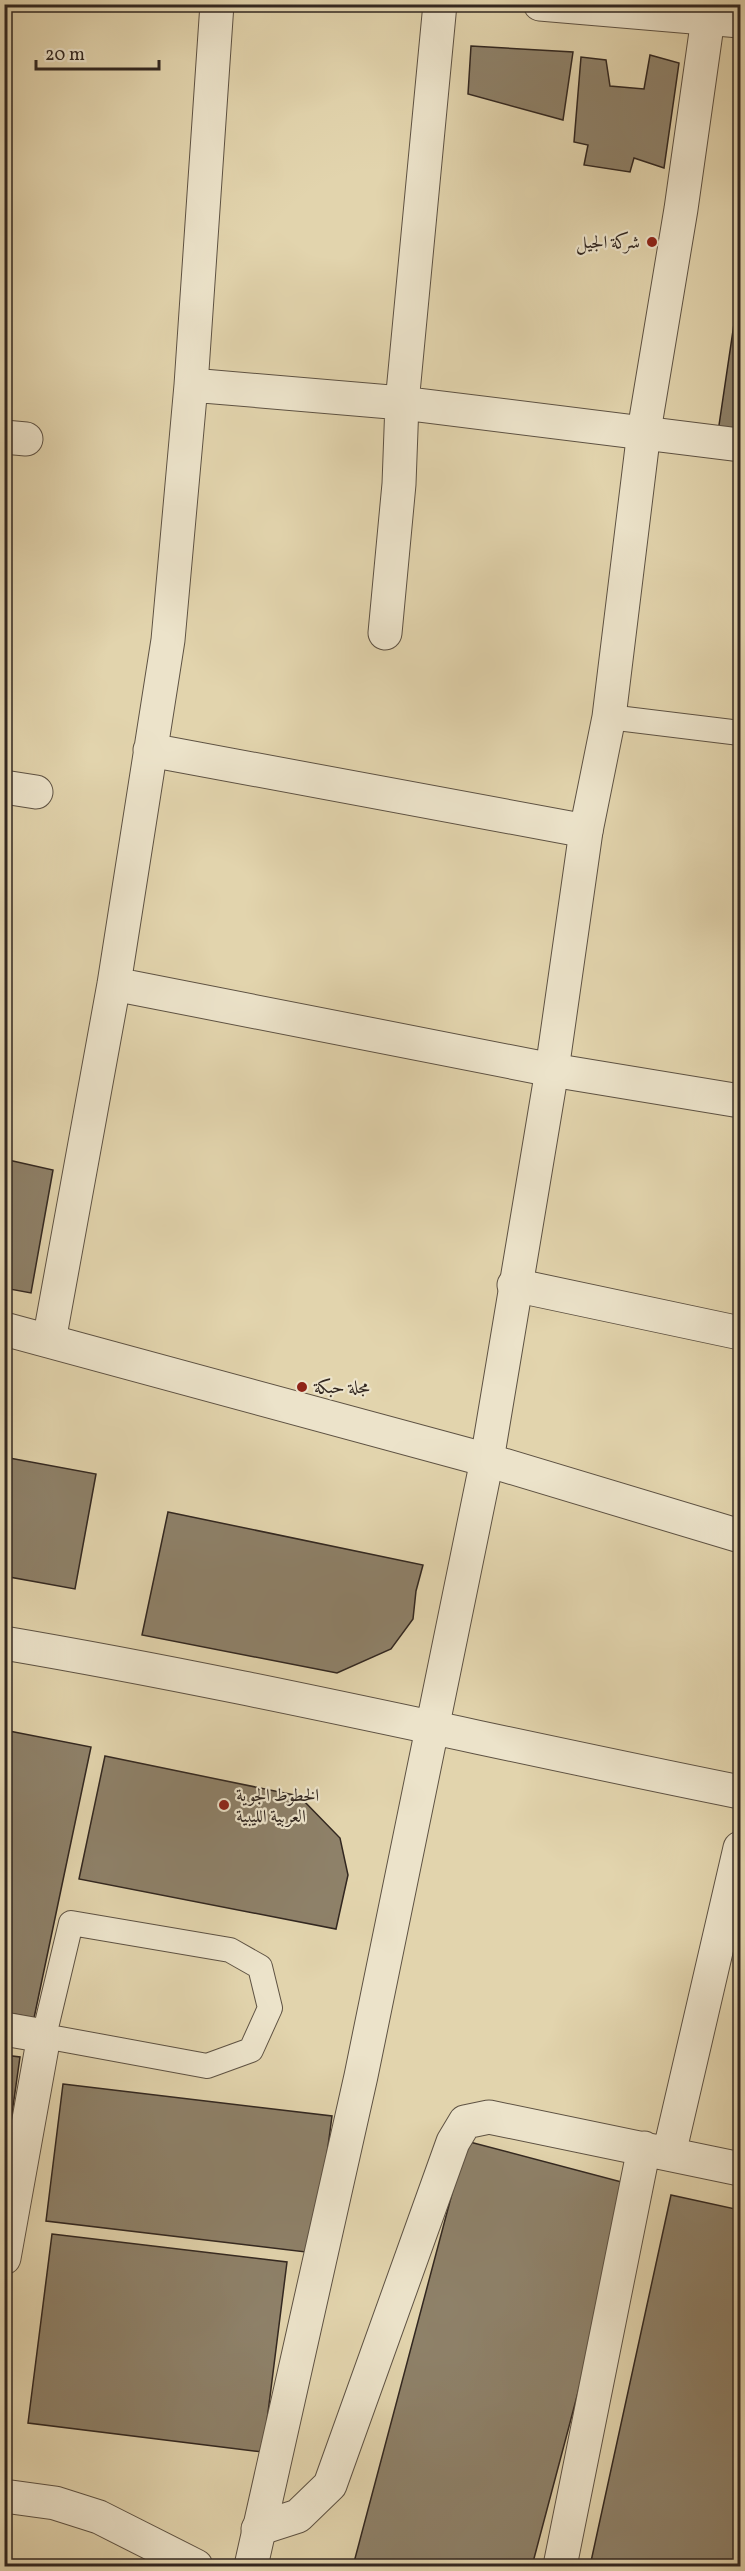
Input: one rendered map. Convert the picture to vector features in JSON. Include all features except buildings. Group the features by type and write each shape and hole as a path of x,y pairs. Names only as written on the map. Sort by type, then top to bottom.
{"street":[{"path":"50,1341 114,984 168,640 191,385 218,4"},
{"path":"385,633 399,484 402,403 440,4"},
{"path":"540,4 709,12 741,21"},
{"path":"251,2566 361,2076 487,1460 514,1285 552,1070 586,831 609,717 644,432 681,209 709,12"},
{"path":"191,385 402,403 741,445"},
{"path":"150,750 586,831"},
{"path":"114,984 552,1070 741,1101"},
{"path":"514,1285 741,1333"},
{"path":"4,1329 487,1460 741,1536"},
{"path":"4,1643 431,1727 517,1747 741,1792"},
{"path":"560,2566 656,2151 741,1848"},
{"path":"4,2029 44,2036 4,2258"},
{"path":"258,2529 298,2516 330,2485 453,2142 465,2122 489,2117 741,2169"},
{"path":"4,2496 55,2503 99,2517 196,2566"}],"lane":[{"path":"609,717 741,733"},
{"path":"71,1923 230,1950 260,1967 270,2008 251,2050 207,2066 44,2036 71,1923"}],"place":[{"name":"شركة الجيل","path":"652,242"},
{"name":"مجلة حبكة","path":"302,1387"},
{"name":"الخطوط الجوية العربية الليبية","path":"224,1805"}]}
